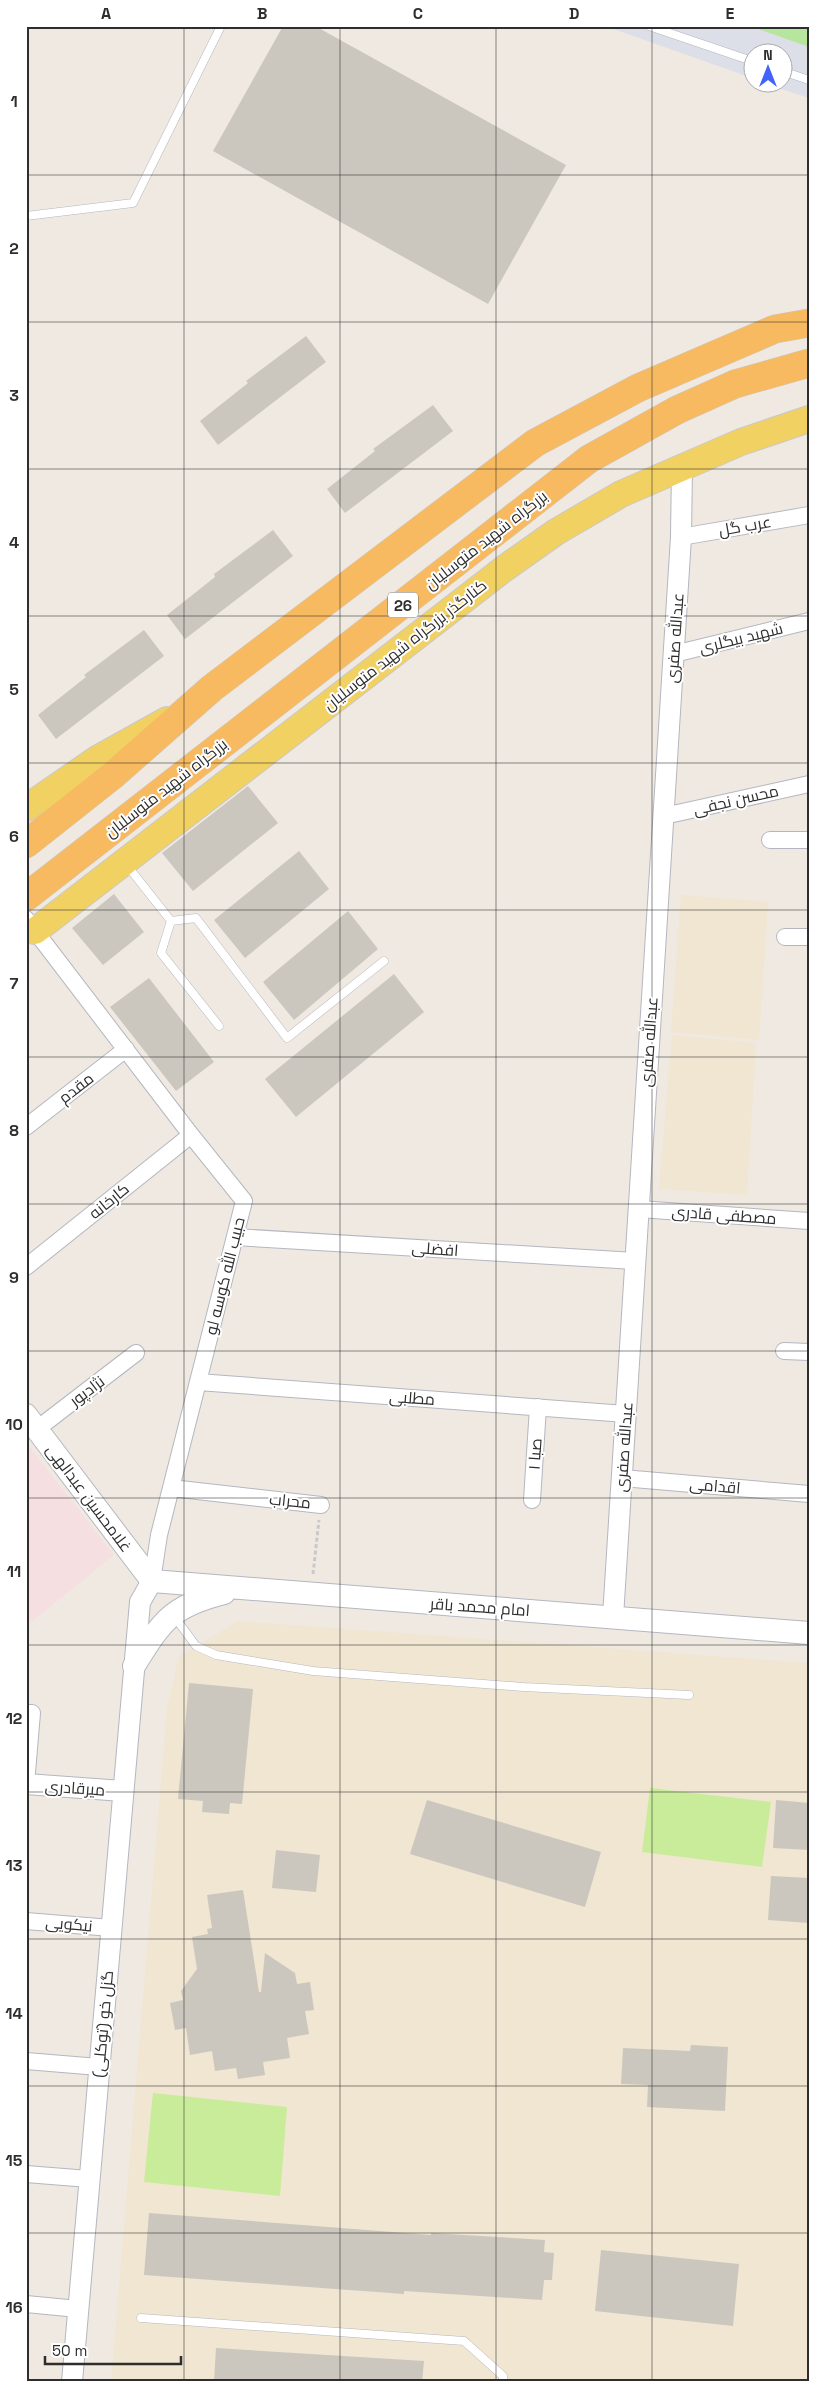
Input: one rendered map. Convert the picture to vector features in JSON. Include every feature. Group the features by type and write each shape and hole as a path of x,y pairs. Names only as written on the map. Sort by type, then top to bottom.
{"highway":[{"path":"26,844 112,776 185,710 535,443 647,384 775,329 809,323"},
{"name":"بزرگراه شهید متوسلیان","path":"26,897 589,459 677,410 735,384 809,362"}],"main road":[{"name":"کنارگذر بزرگراه شهید متوسلیان","path":"31,925 125,862 505,568 556,532 621,494 741,442 809,419"},
{"path":"26,808 96,758 185,710"},
{"name":"غلامحسین عبدالهی","path":"32,1422 152,1581"},
{"name":"امام محمد باقر","path":"152,1581 809,1633"},
{"path":"134,1666 157,1630 173,1614 196,1600 242,1588"}],"street":[{"name":"عبدالله صفری","path":"613,1617 674,654 681,537 682,467"},
{"name":"عرب گل","path":"681,537 809,515"},
{"name":"شهید بیگلری","path":"674,654 809,622"},
{"name":"محسن نجفی","path":"664,816 809,784"},
{"path":"770,840 809,840"},
{"name":"حبیب الله کوسه لو","path":"31,925 244,1202 170,1488 159,1535 152,1581"},
{"path":"785,937 809,937"},
{"name":"مقدم","path":"26,1127 126,1049"},
{"name":"کارخانه","path":"26,1267 191,1135"},
{"name":"مصطفی قادری","path":"639,1209 809,1221"},
{"name":"افضلی","path":"235,1237 635,1261"},
{"path":"784,1351 809,1352"},
{"name":"نژادپور","path":"32,1422 136,1353"},
{"name":"مطلبی","path":"198,1382 626,1414"},
{"name":"صبا ۱","path":"532,1500 538,1407"},
{"name":"اقدامی","path":"622,1478 809,1494"},
{"name":"محراب","path":"170,1488 320,1505"},
{"name":"گزل خو (توکلی)","path":"72,2382 140,1602 152,1581"},
{"path":"26,1713 32,1713 26,1784"},
{"name":"میرقادری","path":"26,1784 123,1791"},
{"name":"نیکویی","path":"26,1921 111,1928"},
{"path":"26,2060 99,2067"},
{"path":"26,2174 89,2180"},
{"path":"26,2304 78,2309"}],"lane":[{"path":"26,216 133,203 221,26"},
{"path":"649,26 742,58"},
{"path":"792,75 809,80"},
{"path":"125,862 171,920"},
{"path":"171,920 196,918 287,1038 384,961"},
{"path":"171,920 161,953 219,1026"},
{"path":"173,1614 196,1646 216,1655 313,1671 523,1686 689,1695"},
{"path":"141,2318 464,2342 504,2376 503,2382"}],"path":[{"name":"محراب","path":"312,1594 320,1505"}],"shaded area":[{"path":"605,26 809,26 809,98 791,92 792,42 742,42 742,74"},
{"path":"681,895 768,902 759,1040 671,1032"},
{"path":"672,1035 756,1043 747,1195 659,1189"},
{"path":"26,1443 114,1555 26,1626"},
{"path":"238,1621 809,1663 809,2382 111,2382 167,1708 179,1657"}],"green space":[{"path":"750,26 809,26 809,47"},
{"path":"650,1788 771,1802 762,1867 642,1852"},
{"path":"153,2093 287,2107 280,2196 144,2182"}],"building":[{"path":"283,26 315,26 566,165 488,304 213,151"},
{"path":"306,336 326,362 218,445 200,421 248,383 246,381"},
{"path":"433,405 453,431 345,513 327,489 375,451 373,449"},
{"path":"273,530 293,556 185,639 167,615 215,577 214,574"},
{"path":"144,630 164,656 56,739 38,715 86,677 84,675"},
{"path":"248,786 278,823 193,891 162,853"},
{"path":"299,851 329,889 245,958 214,920"},
{"path":"114,894 144,932 103,965 72,928"},
{"path":"348,911 378,949 294,1020 263,982"},
{"path":"394,974 424,1012 296,1117 265,1079"},
{"path":"149,978 214,1062 176,1091 110,1007"},
{"path":"189,1683 253,1689 242,1804 230,1803 229,1814 202,1812 203,1801 178,1799"},
{"path":"427,1800 601,1852 585,1907 410,1854"},
{"path":"776,1800 809,1803 809,1850 773,1848"},
{"path":"276,1850 320,1855 316,1892 272,1888"},
{"path":"771,1876 809,1878 809,1923 768,1920"},
{"path":"243,1890 259,1992 261,1992 265,1953 295,1973 297,1984 310,1982 314,2010 305,2011 309,2034 287,2038 290,2058 263,2062 265,2075 238,2079 236,2068 215,2071 212,2051 190,2055 186,2028 175,2030 170,2003 183,2000 181,1991 197,1969 192,1937 208,1934 207,1929 212,1928 207,1895"},
{"path":"691,2045 728,2047 725,2111 647,2107 648,2085 621,2084 623,2048 690,2051"},
{"path":"149,2213 431,2235 431,2233 545,2240 544,2252 554,2253 552,2280 544,2280 542,2300 404,2291 404,2294 144,2275"},
{"path":"601,2250 739,2264 733,2326 595,2311"},
{"path":"216,2348 424,2361 422,2382 214,2382"}]}
